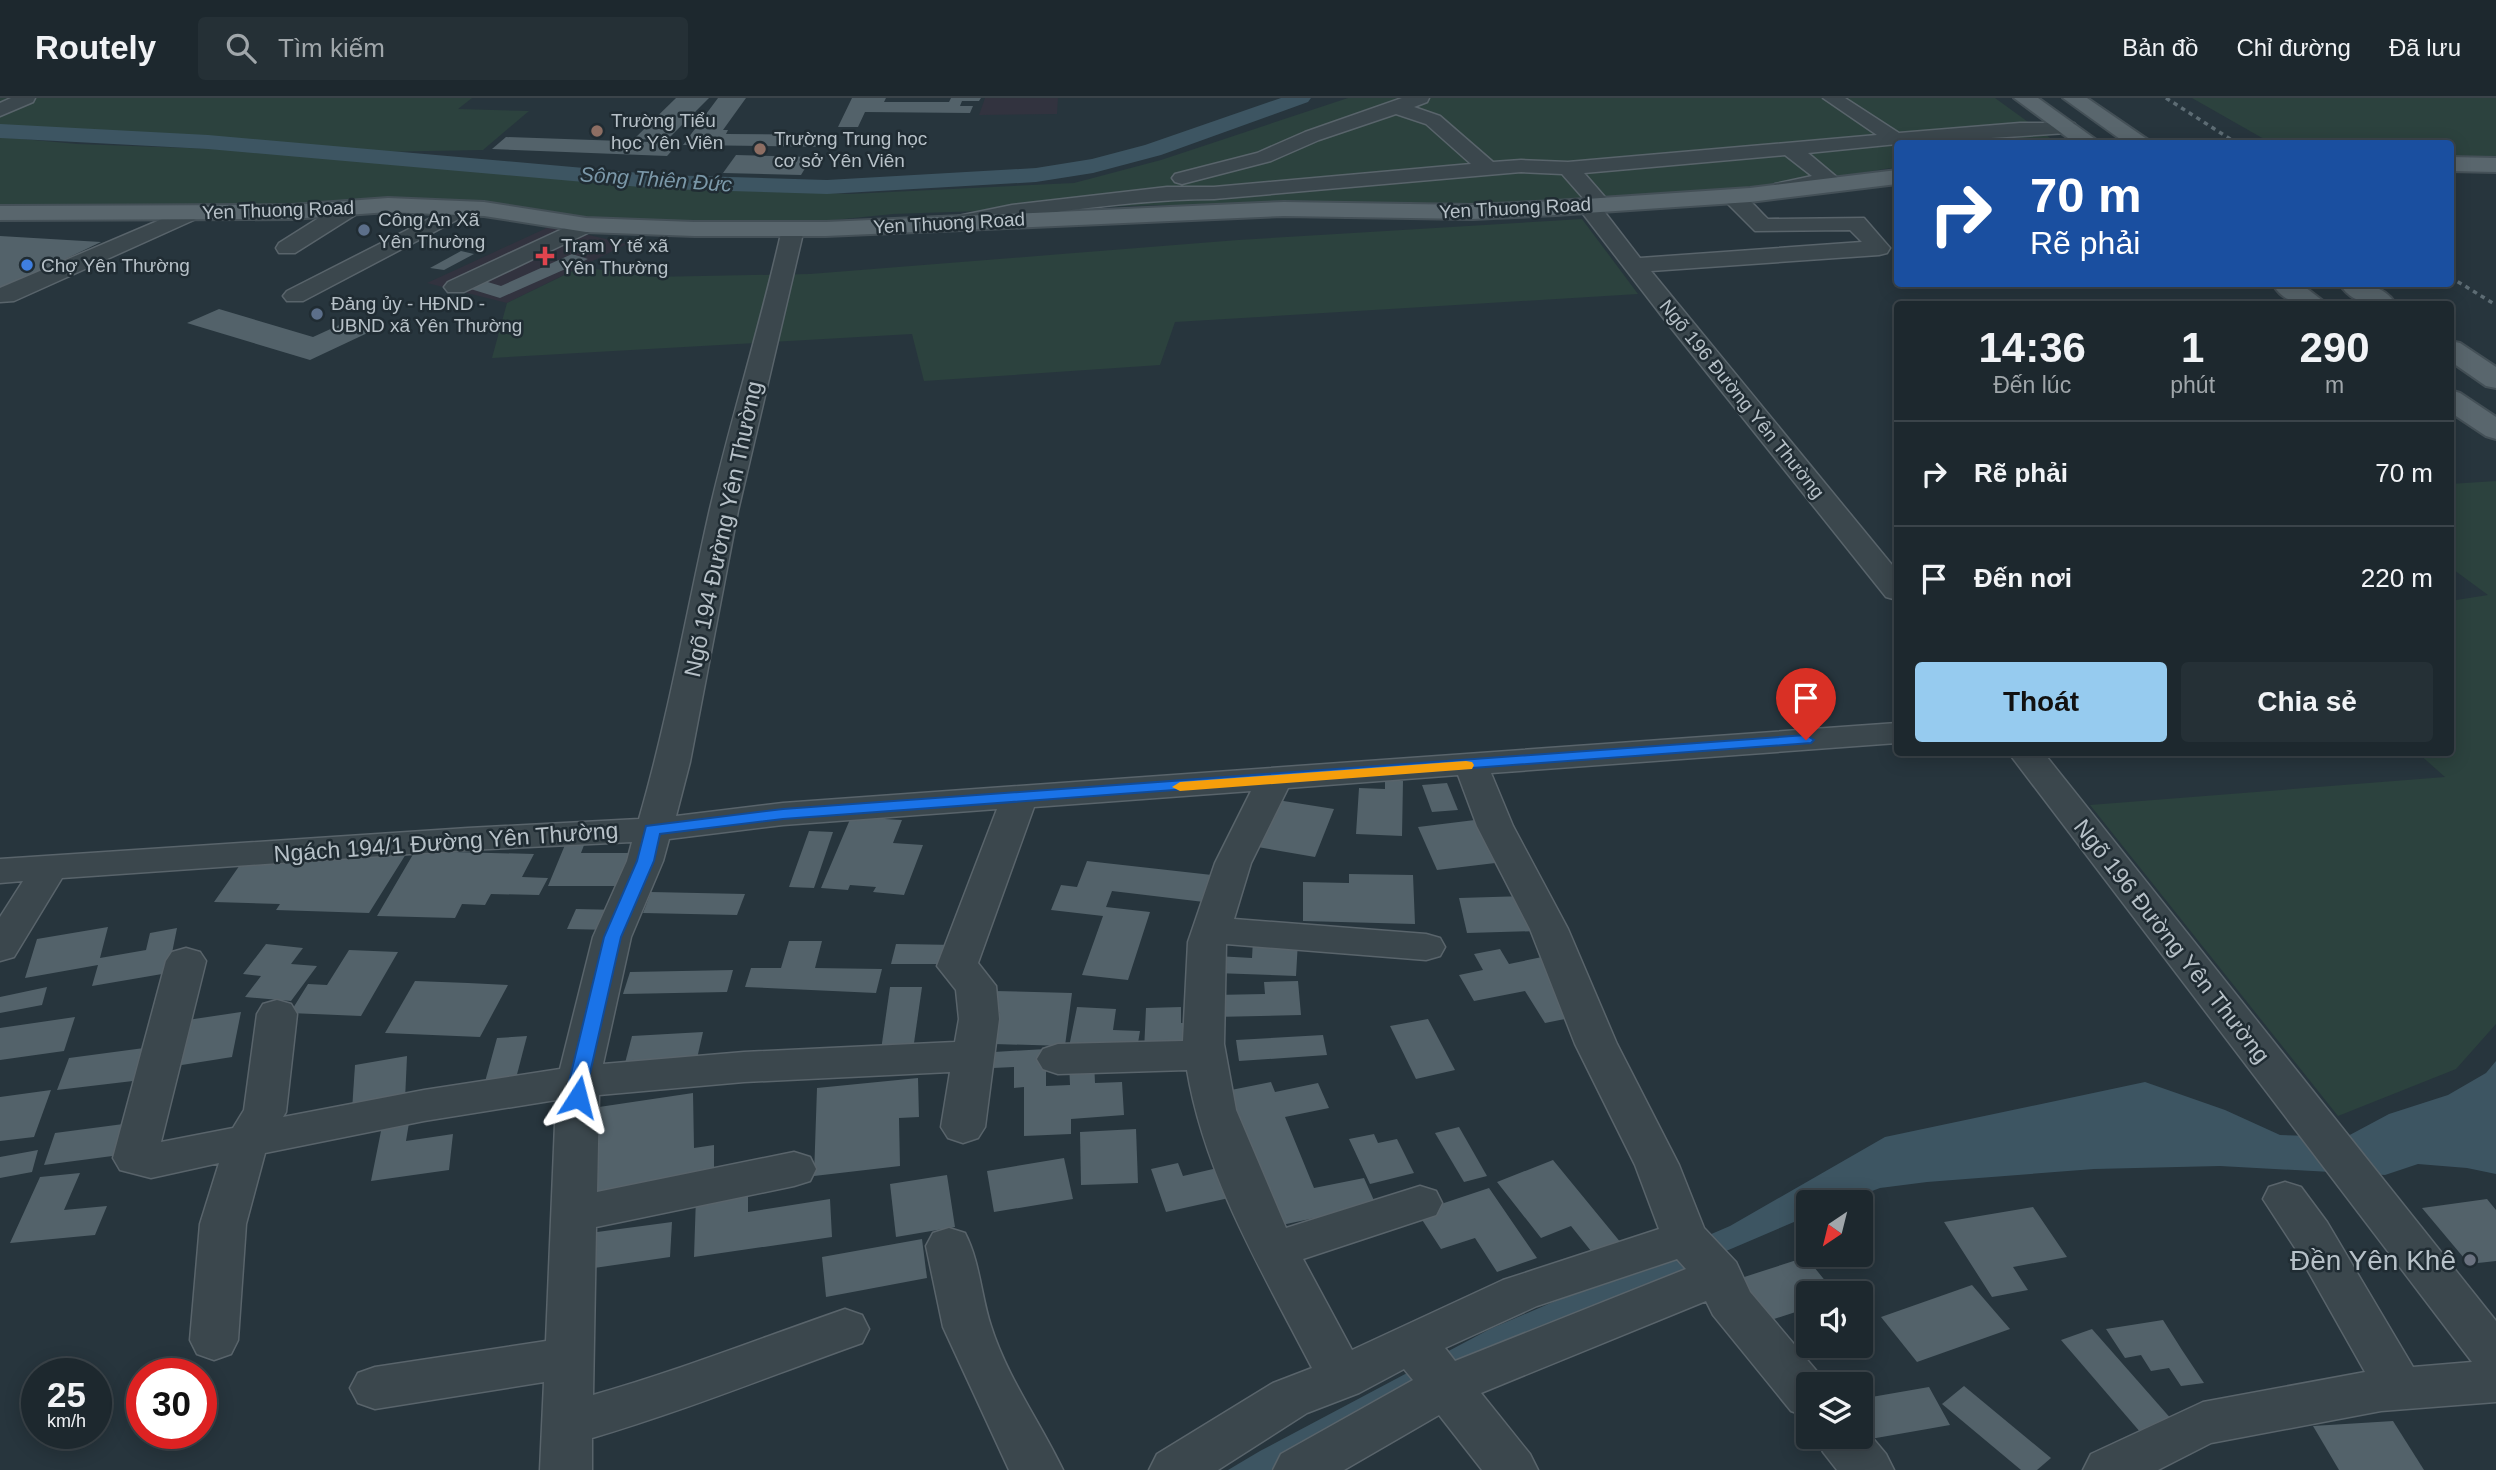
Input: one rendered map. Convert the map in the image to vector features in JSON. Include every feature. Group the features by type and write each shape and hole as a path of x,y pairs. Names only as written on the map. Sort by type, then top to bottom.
{"main road":[{"path":"2024,98 2085,140"},
{"path":"2073,98 2137,140"},
{"path":"2059,121 2094,112"},
{"path":"2454,164 2496,165"},
{"name":"Yen Thuong Road","path":"0,213 188,214 388,205 462,208 586,225 793,229 1284,209 1472,212 1731,196 1894,177"},
{"path":"2289,287 2310,301"},
{"path":"2357,287 2378,301"},
{"path":"2454,352 2496,380"},
{"path":"2454,402 2496,430"}],"street":[{"path":"0,110 26,98"},
{"path":"1132,197 1130,193 1140,188 1264,157 1312,136 1420,98"},
{"path":"1832,98 1891,136 1892,140"},
{"path":"1399,107 1433,120 1487,168"},
{"path":"966,221 1012,211 1132,197 1264,189 1487,168 1568,168 1793,151 2059,121"},
{"path":"1776,191 1829,179 1793,151"},
{"name":"Ngõ 196 Đường Yên Thường","path":"1568,168 1634,265 1894,586"},
{"path":"1634,265 1879,248 1856,223 1763,226 1731,196"},
{"path":"287,248 352,207"},
{"path":"295,296 462,208"},
{"path":"0,295 6,296 188,214"},
{"path":"456,287 586,225"},
{"name":"Ngõ 194 Đường Yên Thường","path":"567,1447 578,1082 612,937 645,861 673,762 724,512 793,229"},
{"name":"Ngách 194/1 Đường Yên Thường","path":"0,871 468,839 652,830 783,814 1894,733"},
{"name":"Ngõ 196 Đường Yên Thường","path":"2028,756 2365,1189 2491,1381"},
{"path":"1471,765 1495,826 1549,929 1596,1044 1702,1255 1730,1302 1796,1382"},
{"path":"1274,780 1233,863 1210,930 1207,942 1203,1044 1215,1110 1256,1215 1342,1378"},
{"path":"962,1127 979,1019 976,986 957,966 1019,798"},
{"path":"0,948 50,868"},
{"path":"1210,930 1426,947"},
{"path":"186,961 135,1158 151,1161 379,1113 578,1082 754,1065 974,1056"},
{"path":"214,1340 223,1224 247,1142 265,1112 277,1014"},
{"path":"1058,1059 1205,1055"},
{"path":"575,1214 794,1169"},
{"path":"2285,1199 2311,1235 2400,1389"},
{"path":"1275,1250 1420,1203"},
{"path":"949,1246 967,1327 1021,1444 1037,1470"},
{"path":"1175,1470 1290,1398 1342,1378 1430,1365 1702,1255"},
{"path":"567,1447 667,1395 732,1368 845,1329"},
{"path":"375,1388 570,1358"},
{"path":"1299,1470 1430,1365"},
{"path":"1430,1365 1512,1470"},
{"path":"2109,1470 2170,1456 2203,1423 2381,1390 2491,1381"},
{"path":"1851,1449 1868,1470"}],"shaded area":[{"path":"985,98 1058,98 1057,114 979,115"},
{"name":"Trạm Y tế xã Yên Thường","path":"551,226 627,244 507,303 427,283"},
{"path":"2496,1061 2496,1174 2467,1168 2418,1164 2385,1175 2220,1166 2094,1169 1927,1182 1873,1191 1796,1190 1796,1221 1478,1357 1271,1470 1228,1470 1490,1329 1730,1226 1885,1137 2145,1082 2225,1110 2280,1135 2346,1137 2389,1114 2448,1095 2486,1073"}],"green space":[{"path":"0,98 472,98 458,109 529,111 483,150 375,152 162,134 0,128"},
{"path":"1348,98 1995,98 2053,140 1894,140 1894,167 1773,187 1482,207 1160,205 893,214 794,224 638,223 426,199 274,204 0,205 0,137 77,144 243,150 603,183 850,194 1074,183 1161,160"},
{"path":"2192,98 2496,98 2496,156 2454,156 2454,140 2266,140"},
{"path":"1582,219 1638,294 1175,322 1160,365 924,381 912,334 492,358 507,303 581,267 651,277 810,274 1238,240"},
{"path":"2496,481 2496,1024 2456,1069 2338,1116 2090,805 2445,777 2421,756 2454,756 2454,600 2488,595 2454,570 2454,484"}],"building":[{"path":"676,98 709,98 667,140 634,139"},
{"path":"718,98 746,98 723,130 728,130 726,134 838,135 831,147 683,145"},
{"path":"852,98 886,98 884,102 949,102 951,98 981,98 979,101 962,101 960,106 973,106 970,113 865,112 858,127 838,127"},
{"path":"506,137 679,143 667,156 492,149"},
{"path":"736,155 812,157 801,175 723,173"},
{"name":"Chợ Yên Thường","path":"0,236 101,242 0,288"},
{"path":"461,251 474,254 444,270 430,268"},
{"path":"572,254 588,259 500,298 464,287 481,280 501,286"},
{"path":"219,309 313,337 348,321 376,329 310,360 187,323"},
{"path":"1385,780 1403,781 1402,836 1356,834 1359,788 1385,789"},
{"path":"1447,783 1458,810 1432,812 1422,785"},
{"path":"1271,799 1334,809 1315,857 1252,846"},
{"path":"851,817 902,820 893,843 923,845 904,895 873,892 876,887 850,885 848,890 821,888"},
{"path":"1491,818 1512,861 1437,870 1418,827"},
{"path":"809,831 833,832 814,888 789,887"},
{"path":"567,840 586,840 581,853 643,853 631,886 548,886"},
{"path":"415,851 534,854 522,877 548,878 539,895 491,894 485,905 462,904 455,918 377,916"},
{"path":"406,854 369,913 276,910 280,904 214,902 242,862"},
{"path":"1087,861 1212,875 1204,902 1112,891 1106,907 1150,912 1128,980 1082,975 1103,916 1051,910 1061,885 1077,887"},
{"path":"1349,874 1413,875 1415,924 1303,921 1303,882 1349,883"},
{"path":"651,892 745,894 737,915 643,913"},
{"path":"1529,896 1538,931 1467,933 1459,898"},
{"path":"576,909 620,910 612,930 567,929"},
{"path":"108,927 100,958 146,950 150,933 177,928 168,973 92,986 98,965 25,978 37,939"},
{"path":"1253,940 1298,941 1296,976 1215,973 1216,956 1252,958"},
{"path":"789,941 822,941 815,968 882,969 876,993 745,987 751,968 781,968"},
{"path":"266,944 303,948 291,964 317,966 291,1001 245,997 261,976 243,974"},
{"path":"896,944 957,945 952,964 891,964"},
{"path":"1500,949 1509,964 1542,957 1580,1016 1545,1023 1525,991 1474,1001 1459,975 1483,970 1474,954"},
{"path":"349,950 398,952 361,1016 290,1013 308,984 327,985"},
{"path":"733,970 727,992 623,994 630,972"},
{"path":"415,981 508,985 480,1037 385,1033"},
{"path":"1298,981 1301,1015 1214,1017 1214,995 1265,994 1264,982"},
{"path":"47,987 42,1005 0,1013 0,997"},
{"path":"890,987 922,987 913,1050 881,1050"},
{"path":"994,991 1072,993 1065,1046 994,1044 1000,1012 990,1012"},
{"path":"1077,1007 1116,1009 1113,1030 1140,1031 1136,1055 1068,1052"},
{"path":"1181,1007 1181,1023 1201,1023 1200,1050 1144,1051 1146,1008"},
{"path":"241,1012 232,1057 163,1068 174,1022"},
{"path":"75,1017 64,1051 0,1060 0,1028"},
{"path":"1428,1019 1455,1070 1416,1079 1390,1026"},
{"path":"703,1032 696,1063 624,1067 632,1036"},
{"path":"1323,1035 1327,1055 1239,1061 1236,1040"},
{"path":"527,1036 514,1086 483,1089 497,1038"},
{"path":"144,1048 133,1081 57,1090 69,1058"},
{"path":"1046,1049 1046,1086 1070,1085 1069,1062 1094,1061 1095,1083 1122,1082 1124,1115 1071,1119 1071,1134 1024,1136 1024,1087 1014,1088 1014,1067 993,1068 994,1052"},
{"path":"407,1056 405,1100 352,1110 355,1065"},
{"path":"918,1078 919,1117 899,1118 900,1166 814,1176 817,1088"},
{"path":"1271,1082 1275,1092 1318,1083 1329,1108 1285,1117 1314,1188 1364,1178 1376,1205 1277,1226 1226,1091"},
{"path":"51,1090 34,1137 0,1141 0,1097"},
{"path":"693,1093 694,1148 714,1145 714,1181 590,1201 599,1107"},
{"path":"410,1117 406,1141 453,1134 449,1170 371,1181 383,1121"},
{"path":"131,1123 120,1155 44,1165 55,1133"},
{"path":"1459,1127 1487,1176 1464,1182 1435,1133"},
{"path":"1136,1129 1138,1183 1081,1185 1080,1132"},
{"path":"1374,1134 1378,1143 1397,1139 1414,1173 1370,1184 1349,1139"},
{"path":"38,1150 32,1172 0,1178 0,1157"},
{"path":"1064,1158 1073,1199 994,1212 987,1171"},
{"path":"1553,1160 1626,1249 1599,1261 1571,1226 1541,1238 1497,1182"},
{"path":"1178,1163 1183,1176 1226,1166 1238,1196 1166,1212 1151,1169"},
{"path":"80,1173 64,1210 107,1206 95,1235 10,1243 40,1177"},
{"path":"947,1175 955,1227 896,1237 890,1184"},
{"path":"748,1188 748,1212 830,1199 832,1237 694,1257 696,1196"},
{"path":"1489,1188 1537,1258 1497,1272 1475,1238 1441,1249 1417,1212"},
{"path":"2487,1199 2496,1210 2496,1261 2469,1264 2422,1208"},
{"path":"2033,1207 2067,1257 2013,1267 2028,1290 1992,1297 1944,1222"},
{"path":"672,1222 670,1257 594,1268 597,1232"},
{"path":"922,1239 927,1278 826,1297 822,1257"},
{"path":"1796,1260 1796,1267 1814,1267 1825,1281 1796,1281 1796,1312 1765,1322 1735,1280"},
{"path":"1972,1285 2010,1329 1917,1362 1881,1317"},
{"path":"2163,1320 2204,1383 2181,1386 2169,1368 2151,1371 2141,1355 2125,1358 2106,1329"},
{"path":"2092,1329 2173,1421 2141,1433 2061,1340"},
{"path":"1964,1386 2051,1458 2037,1470 2021,1470 1942,1404"},
{"path":"1929,1387 1950,1425 1873,1439 1873,1397"},
{"path":"2393,1421 2424,1470 2339,1470 2313,1426"}],"waterway":[{"name":"Sông Thiên Đức","path":"0,131 208,142 663,182 827,187 1036,175 1093,166 1153,150 1301,98"}],"railway":[{"path":"2166,98 2232,140"},
{"path":"2454,279 2496,305"}],"slow traffic":[{"path":"1180,787 1466,765"}],"place":[{"name":"Trường Tiểu học Yên Viên","path":"597,131"},
{"name":"Trường Trung học cơ sở Yên Viên","path":"760,149"},
{"name":"Công An Xã Yên Thường","path":"364,230"},
{"name":"Trạm Y tế xã Yên Thường","path":"545,256"},
{"name":"Chợ Yên Thường","path":"27,265"},
{"name":"Đảng ủy - HĐND - UBND xã Yên Thường","path":"317,314"},
{"name":"Đền Yên Khê","path":"2470,1260"}],"route":[{"path":"578,1097 578,1082 612,937 645,861 652,830 783,814 1806,740"}]}
